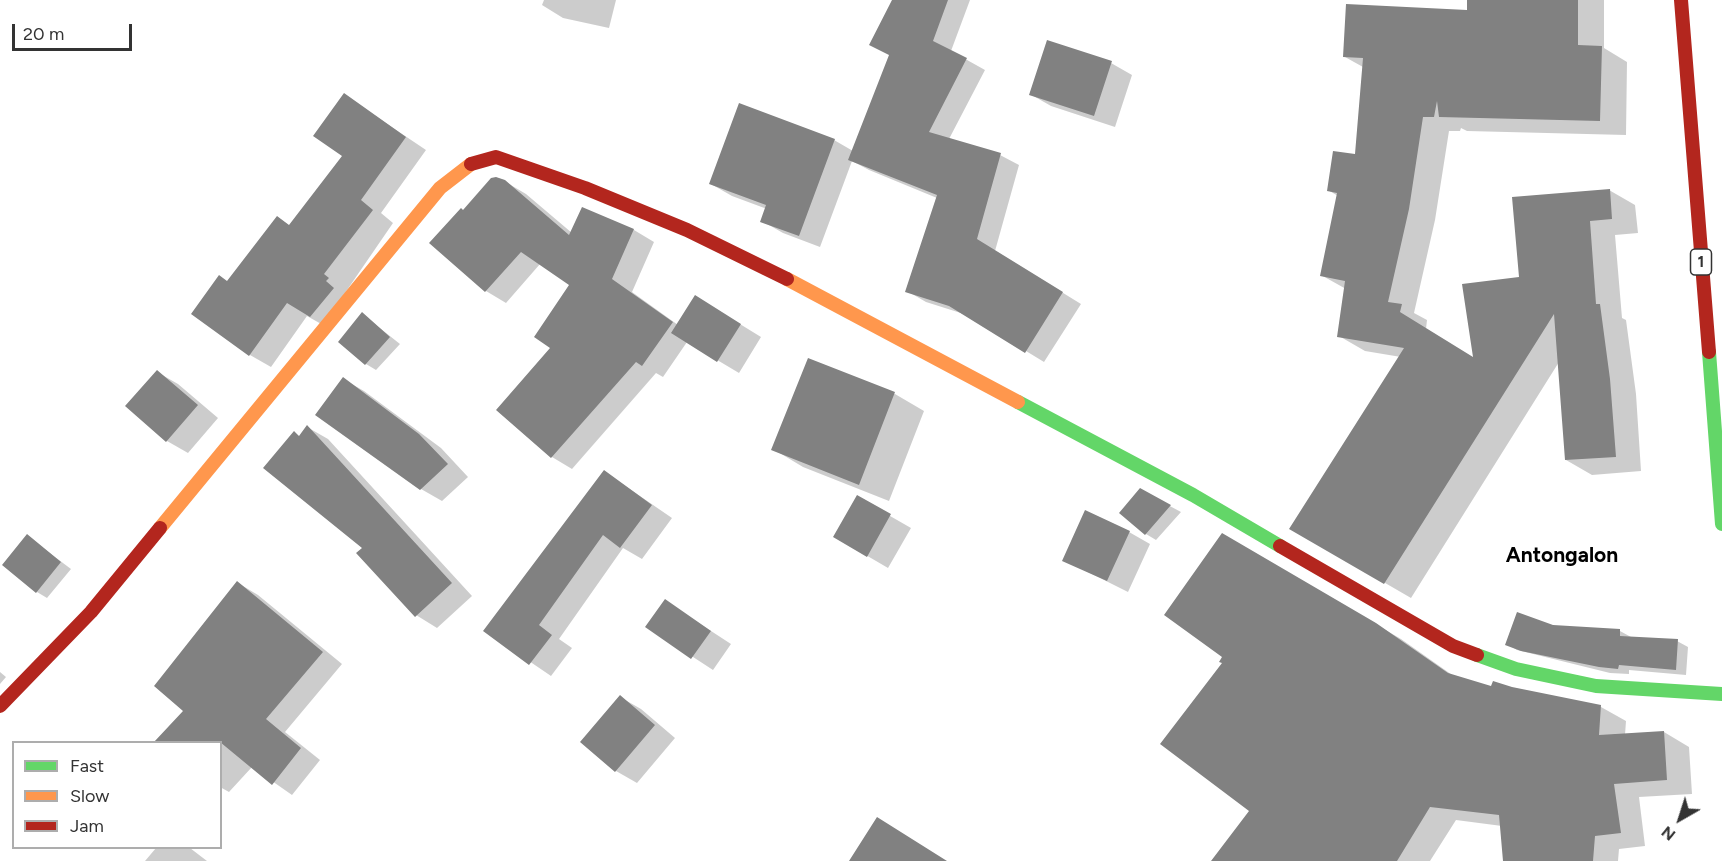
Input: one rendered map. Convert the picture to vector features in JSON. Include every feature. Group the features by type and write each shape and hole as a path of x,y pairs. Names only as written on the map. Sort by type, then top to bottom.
{"main road":[{"name":"1","path":"1681,0 1722,524"},
{"path":"0,706 91,612 440,188 469,165 496,158 585,188 687,230 811,291 1193,495 1453,646 1516,669 1596,686 1722,693"}],"building":[{"path":"892,0 948,0 933,41 967,58 929,132 1001,153 977,239 1063,292 1025,353 949,306 905,292 937,195 848,160 889,55 869,45"},
{"path":"1467,0 1578,0 1578,45 1602,46 1600,121 1439,117 1437,101 1434,117 1423,117 1409,209 1388,302 1402,304 1400,312 1473,357 1462,284 1519,277 1512,197 1610,189 1612,219 1590,221 1596,304 1600,304 1610,379 1616,457 1565,460 1554,314 1384,584 1289,529 1404,348 1337,337 1345,281 1320,276 1337,193 1327,191 1333,151 1355,154 1363,58 1343,57 1346,4 1467,10"},
{"path":"1047,40 1112,61 1094,116 1029,95"},
{"path":"344,93 406,137 361,200 373,210 324,274 329,278 326,281 334,288 310,317 287,303 249,356 191,314 219,275 227,281 277,216 289,225 342,156 313,136"},
{"path":"739,103 835,139 799,236 760,222 766,205 709,184"},
{"path":"491,178 505,180 569,235 582,207 634,229 612,279 673,322 642,366 636,362 551,458 496,410 550,348 534,337 569,285 521,252 485,292 429,243 461,208 463,210"},
{"path":"695,295 741,324 717,362 671,333"},
{"path":"362,312 390,337 365,365 338,342"},
{"path":"808,358 895,392 859,485 771,450"},
{"path":"157,370 198,405 166,442 125,406"},
{"path":"343,377 419,434 448,464 420,490 315,415"},
{"path":"307,425 452,583 415,617 356,553 362,548 263,468 294,431 299,436"},
{"path":"604,470 652,505 620,548 603,535 539,625 552,635 529,665 483,631"},
{"path":"1140,488 1171,505 1145,535 1119,513"},
{"path":"857,495 891,514 867,557 833,537"},
{"path":"1085,510 1130,531 1107,581 1062,561"},
{"path":"1222,533 1376,623 1448,673 1491,686 1493,681 1601,705 1599,735 1664,731 1667,780 1614,784 1621,833 1595,836 1593,861 1503,861 1499,815 1430,807 1397,861 1211,861 1249,811 1160,744 1222,663 1219,662 1222,657 1164,615"},
{"path":"27,534 61,562 36,593 2,565"},
{"path":"237,581 323,652 266,719 301,748 272,785 222,744 222,741 155,741 183,711 154,686"},
{"path":"665,599 711,631 691,659 645,627"},
{"path":"1517,612 1553,625 1620,629 1620,636 1678,639 1676,670 1619,665 1618,669 1599,667 1521,651 1505,645"},
{"path":"620,695 655,725 615,772 580,742"},
{"path":"877,817 947,861 849,861"}],"traffic: fast":[{"path":"1709,352 1722,524"},
{"path":"1018,402 1193,495 1280,546"},
{"path":"1477,655 1516,669 1596,686 1722,694"}],"traffic: slow":[{"path":"160,528 440,188 471,164"},
{"path":"787,279 1018,402"}],"traffic: jam":[{"path":"1681,0 1709,352"},
{"path":"471,164 496,157 585,188 687,230 787,279"},
{"path":"0,706 91,612 160,528"},
{"path":"1280,546 1453,646 1477,655"}],"district":[{"name":"Antongalon","path":"1562,556"}]}
